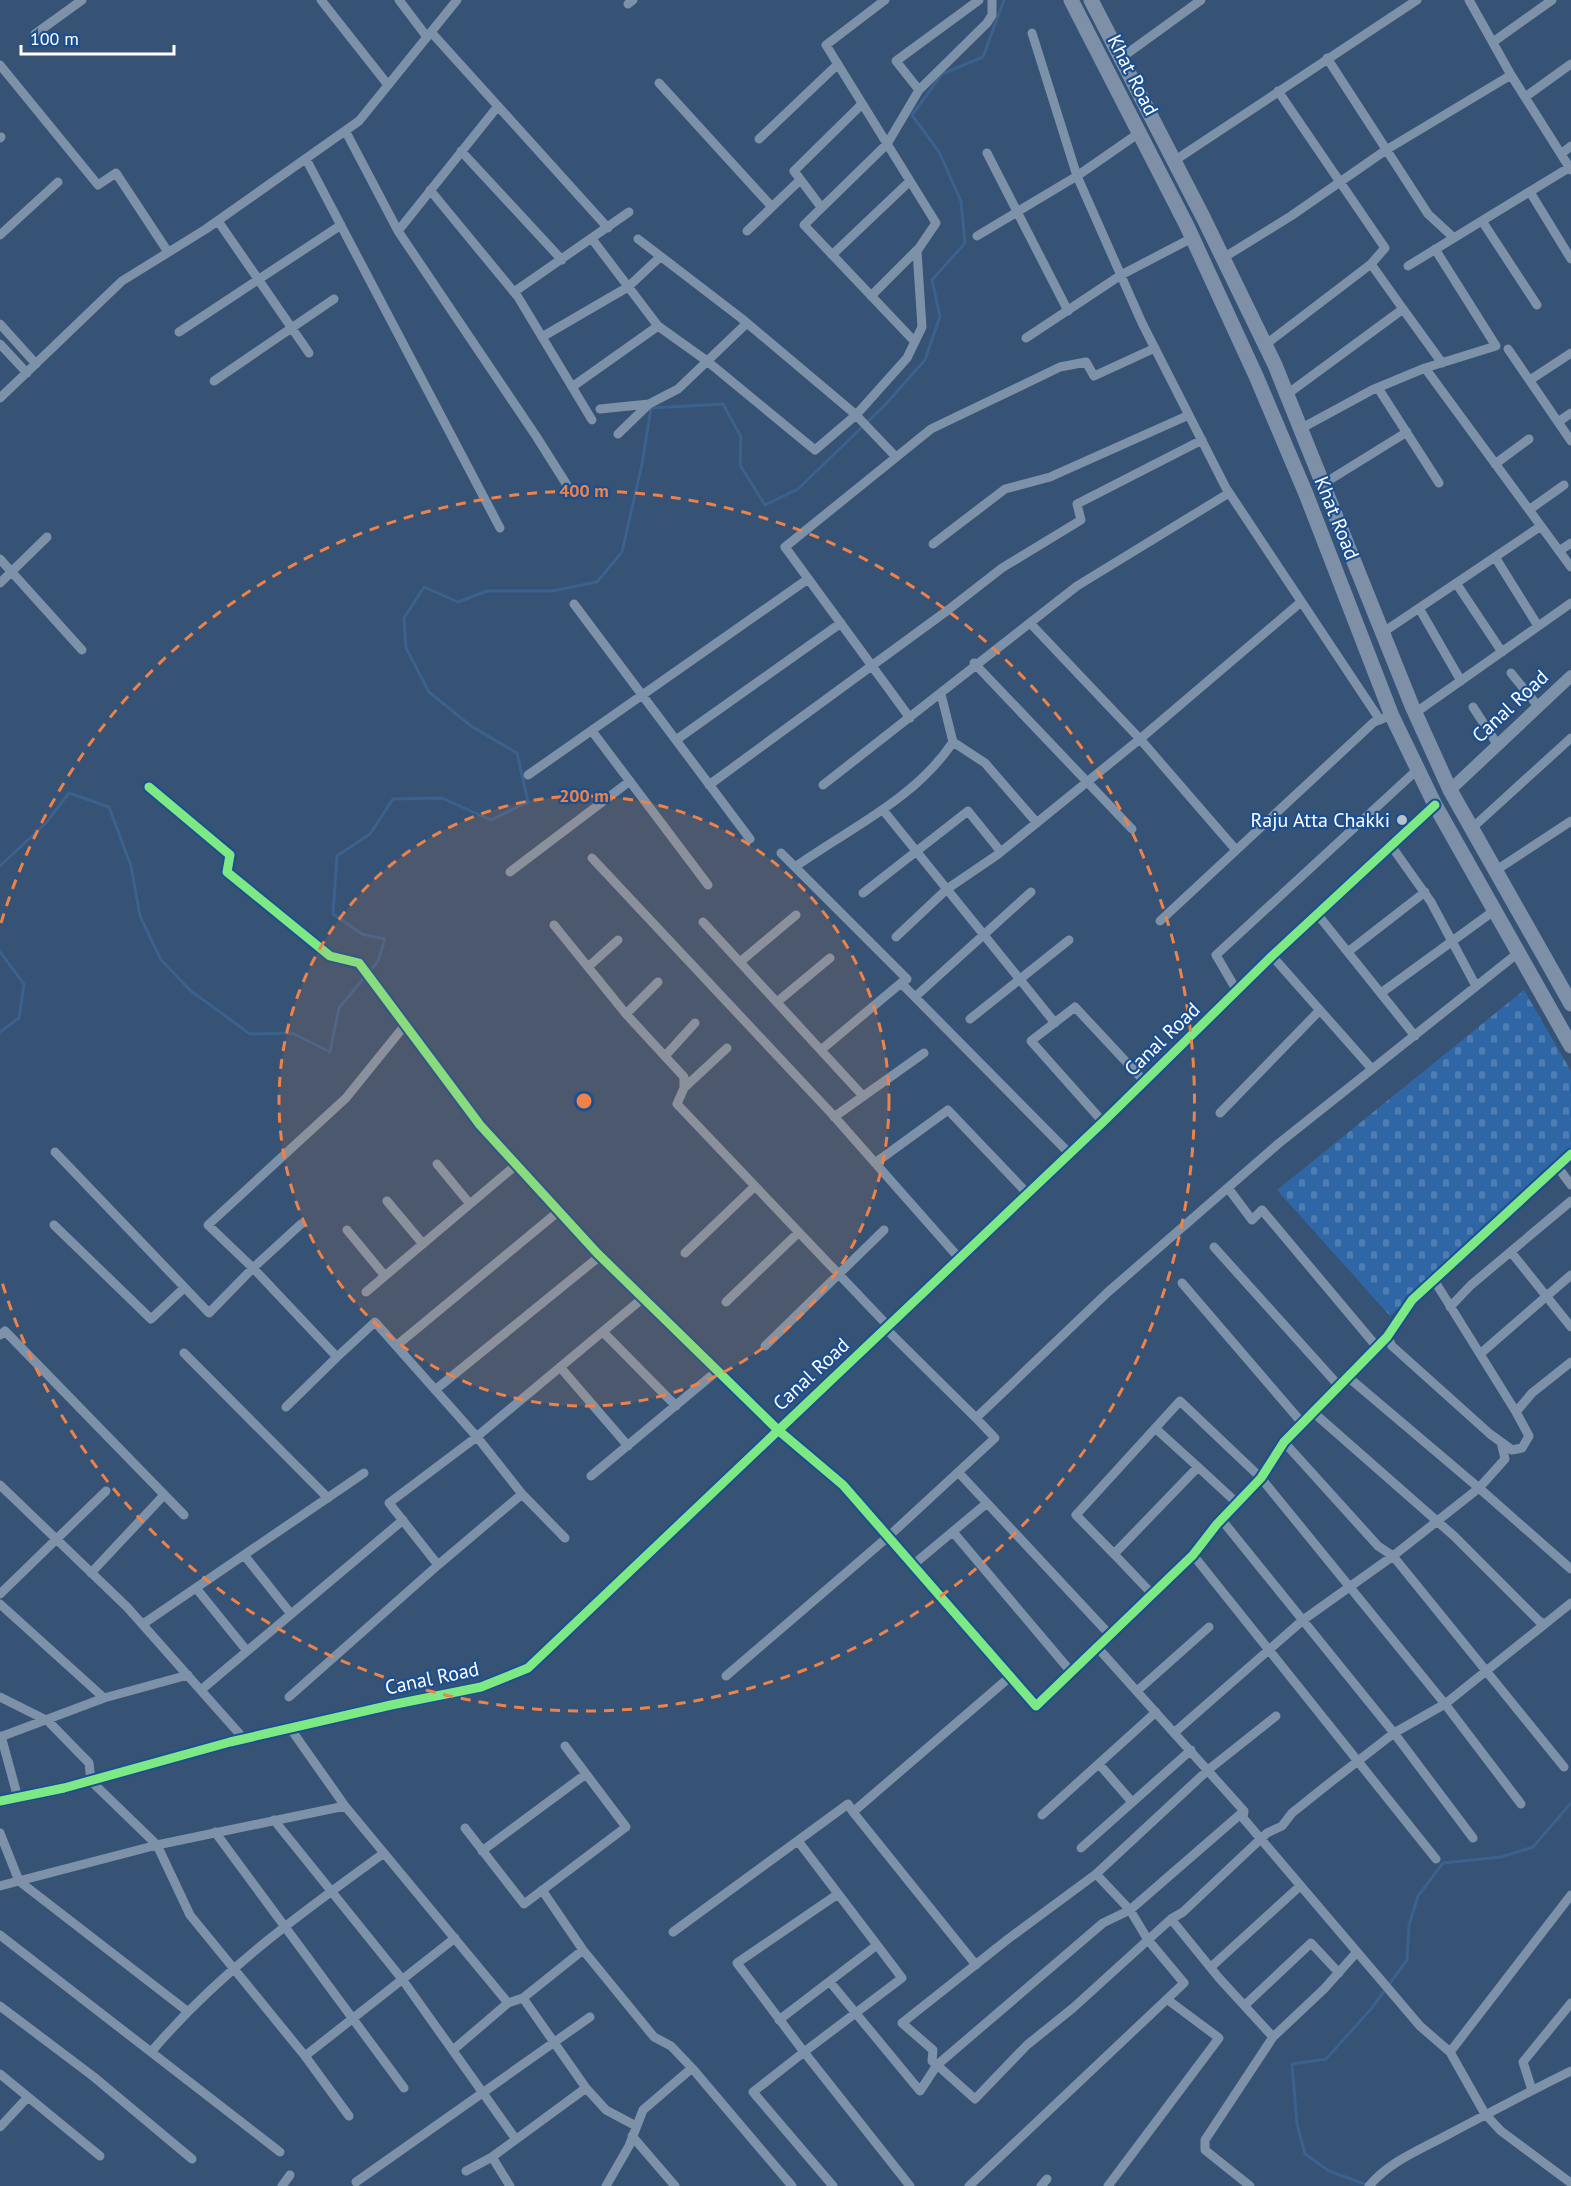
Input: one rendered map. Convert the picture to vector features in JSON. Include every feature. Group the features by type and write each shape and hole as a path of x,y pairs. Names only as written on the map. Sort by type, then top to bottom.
{"highway":[{"name":"Khat Road","path":"1071,0 1206,267 1282,438 1386,718 1418,768 1435,806 1571,1047"},
{"name":"Khat Road","path":"1091,0 1265,345 1415,713 1450,790 1571,1004"},
{"path":"1140,135 1157,128"},
{"path":"1206,267 1223,258"},
{"path":"1282,438 1300,429"},
{"path":"1435,806 1450,790"}],"street":[{"path":"35,34 82,0"},
{"path":"321,0 388,85"},
{"path":"399,0 608,228"},
{"path":"0,398 122,281 218,221 360,121 457,0"},
{"path":"871,296 918,249 936,223 826,45 885,0"},
{"path":"919,90 896,62 979,0"},
{"path":"915,342 804,225 887,144 919,90 987,23 992,15 992,0"},
{"path":"1121,58 1201,0"},
{"path":"1174,161 1417,0"},
{"path":"1408,266 1570,168 1511,75 1469,0"},
{"path":"1493,42 1552,0"},
{"path":"1032,33 1077,176 1155,348 1189,415 1230,493 1301,602 1386,718 1374,722 1160,921"},
{"path":"1327,58 1428,214 1454,238"},
{"path":"759,139 838,64"},
{"path":"1525,97 1571,64"},
{"path":"0,65 98,185 116,173 168,252"},
{"path":"1223,258 1386,150 1511,75"},
{"path":"659,83 772,207"},
{"path":"1265,345 1371,264 1385,248 1278,91"},
{"path":"821,207 794,171 862,104"},
{"path":"398,231 498,106"},
{"path":"346,132 398,231 536,435 572,493"},
{"path":"977,236 1140,135"},
{"path":"1561,154 1571,147"},
{"path":"461,151 562,260"},
{"path":"987,153 1068,311"},
{"path":"306,159 500,528"},
{"path":"747,231 800,180"},
{"path":"832,255 910,181"},
{"path":"0,235 58,182"},
{"path":"430,190 514,292 592,420"},
{"path":"1530,192 1571,259"},
{"path":"514,292 629,212"},
{"path":"218,221 309,353"},
{"path":"1482,221 1538,305"},
{"path":"179,332 341,225"},
{"path":"1026,338 1121,275 1192,238"},
{"path":"592,239 658,326 707,361 816,450 856,415 907,358 922,327 918,249"},
{"path":"638,239 747,323 856,415 896,457"},
{"path":"1300,429 1378,388 1425,368 1496,346 1435,249"},
{"path":"542,337 628,287 660,257"},
{"path":"1371,264 1442,363"},
{"path":"214,381 334,299"},
{"path":"1287,395 1403,309"},
{"path":"618,435 649,404 678,389 747,323"},
{"path":"0,324 36,364"},
{"path":"572,387 658,326"},
{"path":"0,344 27,373"},
{"path":"910,718 785,547 931,429 1060,367 1086,362 1094,376 1155,348"},
{"path":"1508,349 1571,441"},
{"path":"1530,380 1571,353"},
{"path":"1425,368 1571,567"},
{"path":"1378,388 1439,483"},
{"path":"600,409 649,404"},
{"path":"1558,422 1571,413"},
{"path":"933,544 1005,489 1050,477 1189,415"},
{"path":"1323,484 1407,432"},
{"path":"1495,464 1529,439"},
{"path":"710,785 1002,568 1081,520 1077,504 1202,440"},
{"path":"1529,510 1564,485"},
{"path":"823,785 1077,586 1230,493"},
{"path":"1382,633 1541,526"},
{"path":"0,583 47,537"},
{"path":"1559,551 1571,543"},
{"path":"1495,557 1538,626"},
{"path":"0,559 82,650"},
{"path":"528,775 808,579"},
{"path":"1456,583 1502,652"},
{"path":"896,937 947,889 1001,852 1037,823 1301,602"},
{"path":"1415,713 1571,603"},
{"path":"574,604 750,839"},
{"path":"1419,608 1461,681"},
{"path":"676,740 841,623"},
{"path":"1030,623 1140,739 1236,850"},
{"path":"975,664 1132,829"},
{"path":"1511,673 1538,706"},
{"name":"Canal Road","path":"1450,790 1571,676"},
{"path":"940,694 953,742 985,763 1037,823"},
{"path":"1473,707 1497,744"},
{"path":"592,731 708,885"},
{"path":"1471,829 1571,738"},
{"path":"795,867 883,810 938,765 953,742"},
{"path":"1237,991 1215,955 1418,768"},
{"path":"510,872 630,781"},
{"path":"149,787 230,855 227,872 330,957 358,963 480,1125 516,1165 600,1256 717,1371 778,1430 843,1485 1036,1706 1193,1555 1221,1520 1261,1478 1284,1442 1387,1337 1412,1300 1571,1154"},
{"name":"Canal Road","path":"0,1801 91,1781 290,1728 481,1687 528,1668 1103,1122 1272,956 1435,806"},
{"path":"883,810 1055,1023"},
{"path":"863,893 915,850 968,811 1001,852"},
{"path":"1495,871 1571,821"},
{"path":"1392,847 1425,892 1476,986"},
{"path":"781,853 907,979 821,1050"},
{"path":"592,858 834,1117 959,1258"},
{"path":"915,997 1031,892"},
{"path":"1349,951 1425,892"},
{"path":"1381,993 1495,910"},
{"path":"740,962 796,915"},
{"path":"1317,915 1349,951 1415,1036"},
{"path":"703,922 863,1096"},
{"path":"554,925 626,1014 684,1077 684,1088"},
{"path":"588,967 618,940"},
{"path":"970,1019 1069,940"},
{"path":"976,1418 1108,1292 1228,1188 1518,953"},
{"path":"1272,956 1372,1069"},
{"path":"777,1002 830,958"},
{"path":"626,1014 658,981"},
{"path":"901,983 1069,1153"},
{"path":"1103,1122 1031,1041 1075,1006 1144,1081"},
{"path":"1220,1113 1320,1010"},
{"path":"664,1056 695,1023"},
{"path":"337,1357 253,1268 208,1225 346,1098 405,1025"},
{"path":"726,1676 889,1536 960,1473 995,1438 886,1327 677,1104 684,1088 727,1048"},
{"path":"834,1117 924,1053"},
{"path":"875,1163 948,1110 1027,1193"},
{"path":"55,1152 208,1313 301,1224"},
{"path":"437,1164 470,1204"},
{"path":"366,1292 516,1165"},
{"path":"1557,1166 1571,1185"},
{"path":"685,1253 754,1187"},
{"path":"1228,1188 1252,1220 1262,1210 1377,1347"},
{"path":"387,1201 423,1244"},
{"path":"1450,1307 1471,1285 1571,1201"},
{"path":"396,1346 559,1211"},
{"path":"54,1225 151,1319 184,1288"},
{"path":"347,1230 385,1276"},
{"path":"765,1346 884,1230"},
{"path":"726,1302 798,1233"},
{"path":"1214,1247 1339,1386"},
{"path":"1511,1252 1571,1327"},
{"path":"435,1390 600,1256"},
{"path":"1480,1354 1571,1275"},
{"path":"1387,1337 1392,1346 1501,1442 1512,1450 1522,1448 1529,1436 1434,1280"},
{"path":"1182,1283 1303,1424"},
{"path":"438,1565 389,1503 477,1437 643,1298"},
{"path":"286,1407 375,1322 477,1437 522,1494 565,1538"},
{"path":"0,1335 5,1331 184,1515"},
{"path":"603,1332 676,1406"},
{"path":"184,1353 328,1498"},
{"path":"1516,1412 1532,1393 1571,1362"},
{"path":"560,1367 628,1446"},
{"path":"591,1476 717,1371"},
{"path":"1348,1377 1571,1569"},
{"path":"1153,1595 1076,1515 1180,1401 1261,1478 1445,1704 1521,1804"},
{"path":"1314,1413 1437,1521 1539,1621 1545,1624"},
{"path":"1155,1428 1237,1503"},
{"path":"1284,1442 1378,1546 1393,1556 1564,1767"},
{"path":"1175,1732 1303,1620 1393,1556 1479,1488 1505,1459 1501,1442"},
{"path":"1114,1554 1198,1467"},
{"path":"142,1624 364,1473"},
{"path":"960,1473 1110,1635"},
{"path":"0,1485 142,1624 244,1739"},
{"path":"0,1594 106,1491"},
{"path":"289,1698 438,1565 522,1494"},
{"path":"91,1573 164,1495"},
{"path":"914,1564 987,1503"},
{"path":"201,1690 403,1520"},
{"path":"1221,1520 1394,1733 1473,1838"},
{"path":"953,1532 1072,1673"},
{"path":"244,1555 291,1614"},
{"path":"1193,1555 1436,1859"},
{"path":"196,1588 247,1651"},
{"path":"1276,1716 1208,1770 1096,1874 902,2023 933,2050 932,2061 975,2099 1027,2045 1171,1919 1184,1912 1262,1840 1394,1733 1445,1704 1571,1603"},
{"path":"0,1604 104,1698"},
{"path":"1137,1691 1209,1627"},
{"path":"1097,1647 1244,1811 1243,1818 1356,1953 1380,1977 1420,2026 1450,2052 1485,2114 1501,2131 1571,2183"},
{"path":"18,1798 0,1736 104,1698 188,1675"},
{"path":"853,1812 1011,1676"},
{"path":"0,1697 46,1720 89,1763 91,1781 157,1845 190,1914 349,2116"},
{"path":"1042,1815 1156,1712"},
{"path":"290,1728 345,1806 508,2003"},
{"path":"465,1828 524,1904 626,1827 566,1746"},
{"path":"1081,1848 1191,1750"},
{"path":"1098,1764 1132,1802"},
{"path":"482,1851 586,1774"},
{"path":"673,1932 848,1804 976,1965"},
{"path":"0,1886 157,1845 345,1806"},
{"path":"830,1982 920,2091 937,2065 1103,1923 1130,1910 1244,1811"},
{"path":"274,1820 402,1979 515,2138"},
{"path":"215,1832 404,2088"},
{"path":"0,1833 20,1881 187,2011"},
{"path":"798,1841 902,1978 753,2092 833,2186"},
{"path":"152,2051 187,2011 233,1969 284,1926 384,1853"},
{"path":"969,2186 1184,1983 1148,1941 1130,1910 1096,1874"},
{"path":"1211,1967 1300,1886"},
{"path":"542,1890 583,1950 654,2037 671,2046 692,2068 792,2186"},
{"path":"838,1894 737,1963 910,2186"},
{"path":"1450,2052 1571,1895"},
{"path":"1171,1919 1273,2037"},
{"path":"0,1935 280,2152"},
{"path":"304,2056 455,1938"},
{"path":"1245,2005 1311,1943 1339,1973"},
{"path":"779,2020 877,1945"},
{"path":"453,2050 508,2003 523,1998 583,1950"},
{"path":"1250,2186 1205,2150 1205,2140 1273,2037 1339,1973 1356,1953"},
{"path":"523,1998 586,2088 606,2110 636,2126"},
{"path":"1108,2186 1220,2038 1168,2000"},
{"path":"1532,2090 1523,2062 1571,2003"},
{"path":"0,2006 94,2077 192,2159"},
{"path":"356,2182 555,2044 590,2017"},
{"path":"606,2186 643,2110 692,2068"},
{"path":"1369,2186 1380,2174 1402,2158 1571,2071"},
{"path":"0,2074 100,2156"},
{"path":"466,2171 492,2157 586,2088"},
{"path":"0,2127 27,2098"},
{"path":"632,2136 675,2186"},
{"path":"492,2157 505,2184"},
{"path":"282,2186 290,2175"}],"green space":[{"path":"1524,990 1571,1071 1571,1149 1390,1316 1277,1190"}],"waterway":[{"path":"0,866 46,823 69,793 109,807 131,866 140,916 161,960 191,991 250,1034 292,1033 330,1052 339,1008 378,961 385,939 362,934 333,914 337,856 370,834 393,799 442,798 491,820 528,802 517,753 471,726 429,692 406,648 404,618 424,587 458,602 487,591 552,591 597,582 622,552 642,464 651,408 723,404 741,437 740,465 765,505 798,489 884,406 925,360 940,316 932,280 965,243 961,201 939,152 912,115 942,74 983,57 1004,0"},
{"path":"0,952 24,984 19,1018 0,1032"},
{"path":"1367,2185 1329,2171 1305,2154 1297,2124 1292,2064 1326,2059 1371,2009 1407,1960 1409,1925 1418,1896 1443,1863 1501,1857 1533,1847 1571,1803"}],"cycle path":[{"path":"149,787 230,855 227,872 330,956 359,963 480,1125 597,1253 778,1430 843,1485 1036,1706 1193,1555 1217,1524 1261,1478 1284,1442 1387,1337 1412,1300 1571,1154"},
{"path":"0,1801 64,1788 230,1742 481,1687 528,1668 1103,1122 1272,956 1435,805"}],"place":[{"name":"Raju Atta Chakki","path":"1402,820"}]}
